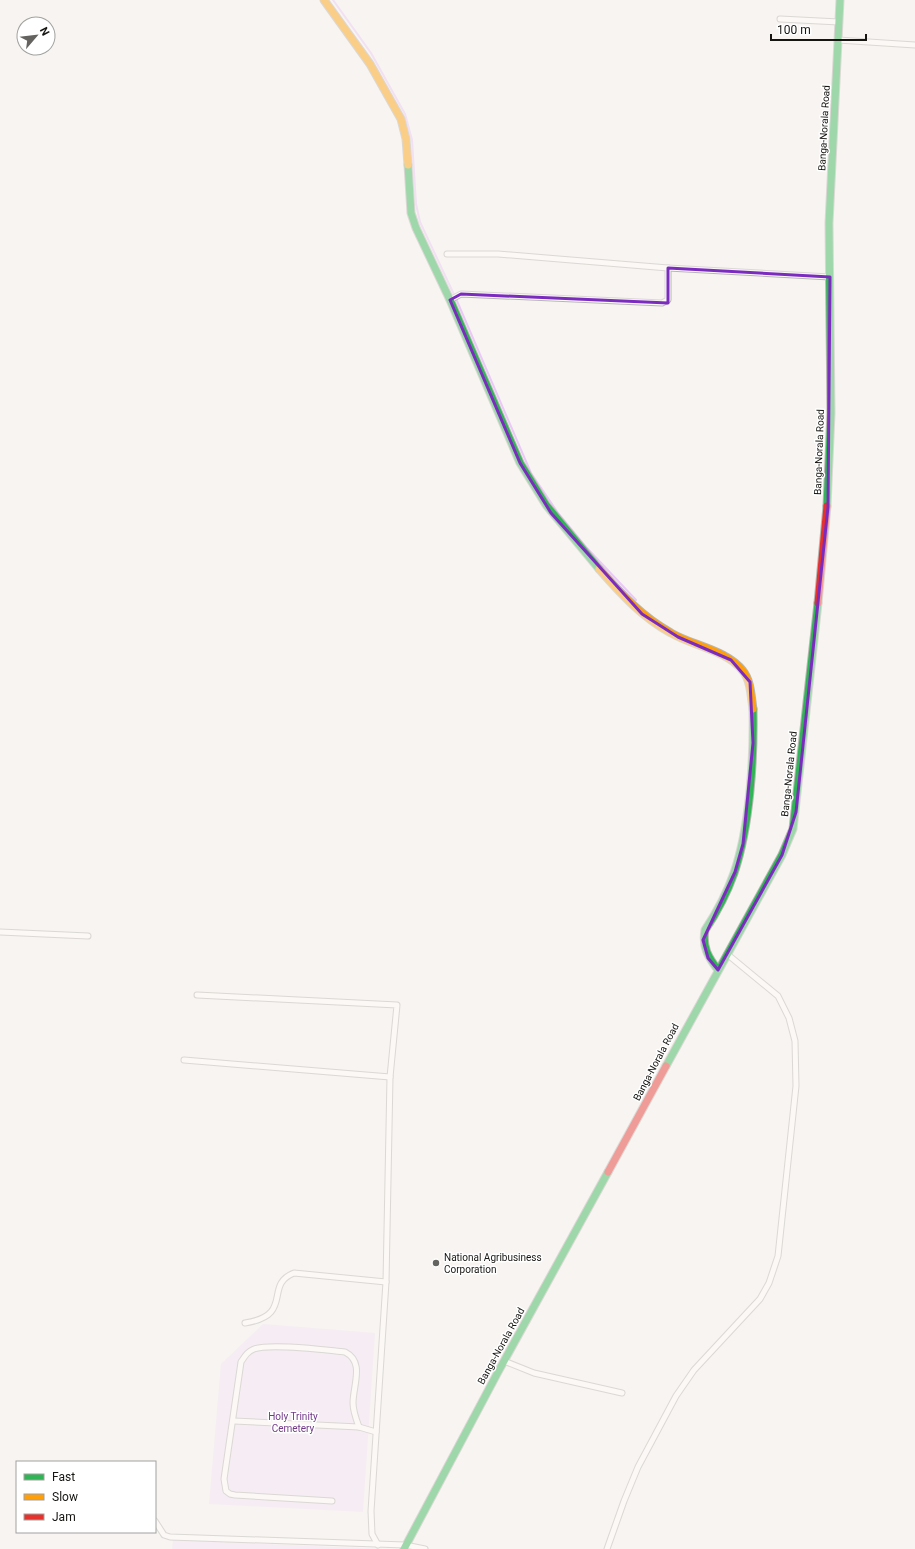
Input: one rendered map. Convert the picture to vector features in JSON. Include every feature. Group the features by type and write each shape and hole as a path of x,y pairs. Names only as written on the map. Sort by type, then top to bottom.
{"main road":[{"path":"324,0 370,64 402,119 406,139 411,213 420,238 450,300 520,463 532,486 551,513 608,579 642,614 678,637 731,660 743,670 750,682 753,709 753,743 743,844 735,872 724,897 705,930 703,940 703,948 708,958 718,970"},
{"name":"Banga-Norala Road","path":"404,1547 504,1361 549,1282 782,855 793,829 828,500 831,429 830,216 840,0"}],"street":[{"path":"780,19 839,22"},
{"path":"838,40 915,45"},
{"path":"447,254 498,254 668,268 830,277"},
{"path":"450,300 461,294 662,304 668,300 668,268"},
{"path":"0,932 88,936"},
{"path":"607,1549 638,1467 676,1396 694,1370 760,1300 769,1284 778,1256 796,1086 795,1041 789,1018 778,996 727,954"},
{"path":"197,995 397,1005 390,1077 386,1282 371,1525 372,1534 378,1545"},
{"path":"184,1060 390,1077"},
{"path":"245,1323 256,1321 271,1313 275,1306 283,1279 294,1273 386,1282"},
{"path":"332,1501 230,1494 224,1487 241,1362 246,1354 253,1350 269,1347 345,1352 351,1355 357,1368 353,1405 359,1427"},
{"path":"504,1361 534,1374 622,1393"},
{"path":"234,1421 359,1427 376,1432"},
{"path":"156,1522 164,1534 170,1537 378,1545 425,1549"}],"highlighted area":[{"path":"668,268 830,277 828,507 796,812 782,855 718,970 708,958 703,940 735,872 743,844 753,743 750,682 731,660 678,637 642,614 551,513 520,463 450,300 461,294 668,303"}],"green space":[{"name":"Holy Trinity Cemetery","path":"263,1324 375,1333 363,1512 209,1504 221,1364"},
{"path":"173,1540 384,1549 172,1549"}],"waterway":[{"path":"333,0 371,53 405,114 412,140 416,204 420,222 457,301 531,473 558,513 586,547 636,600"}],"traffic: fast":[{"path":"827,506 831,413 829,223 840,0"},
{"path":"408,165 411,213 416,228 450,300 520,463 546,505 599,569"},
{"path":"666,1066 782,855 793,829 818,603"},
{"path":"718,970 711,961 707,952 704,936 705,930 714,916 734,873 744,835 752,770 753,709"},
{"path":"404,1549 498,1372 608,1172"}],"traffic: slow":[{"path":"324,0 370,64 401,119 406,139 408,165"},
{"path":"599,569 632,604 660,627 680,638 719,653 736,664 748,679 753,709"}],"traffic: jam":[{"path":"818,603 827,506"},
{"path":"608,1172 666,1066"}],"place":[{"name":"National Agribusiness Corporation","path":"436,1263"}]}
